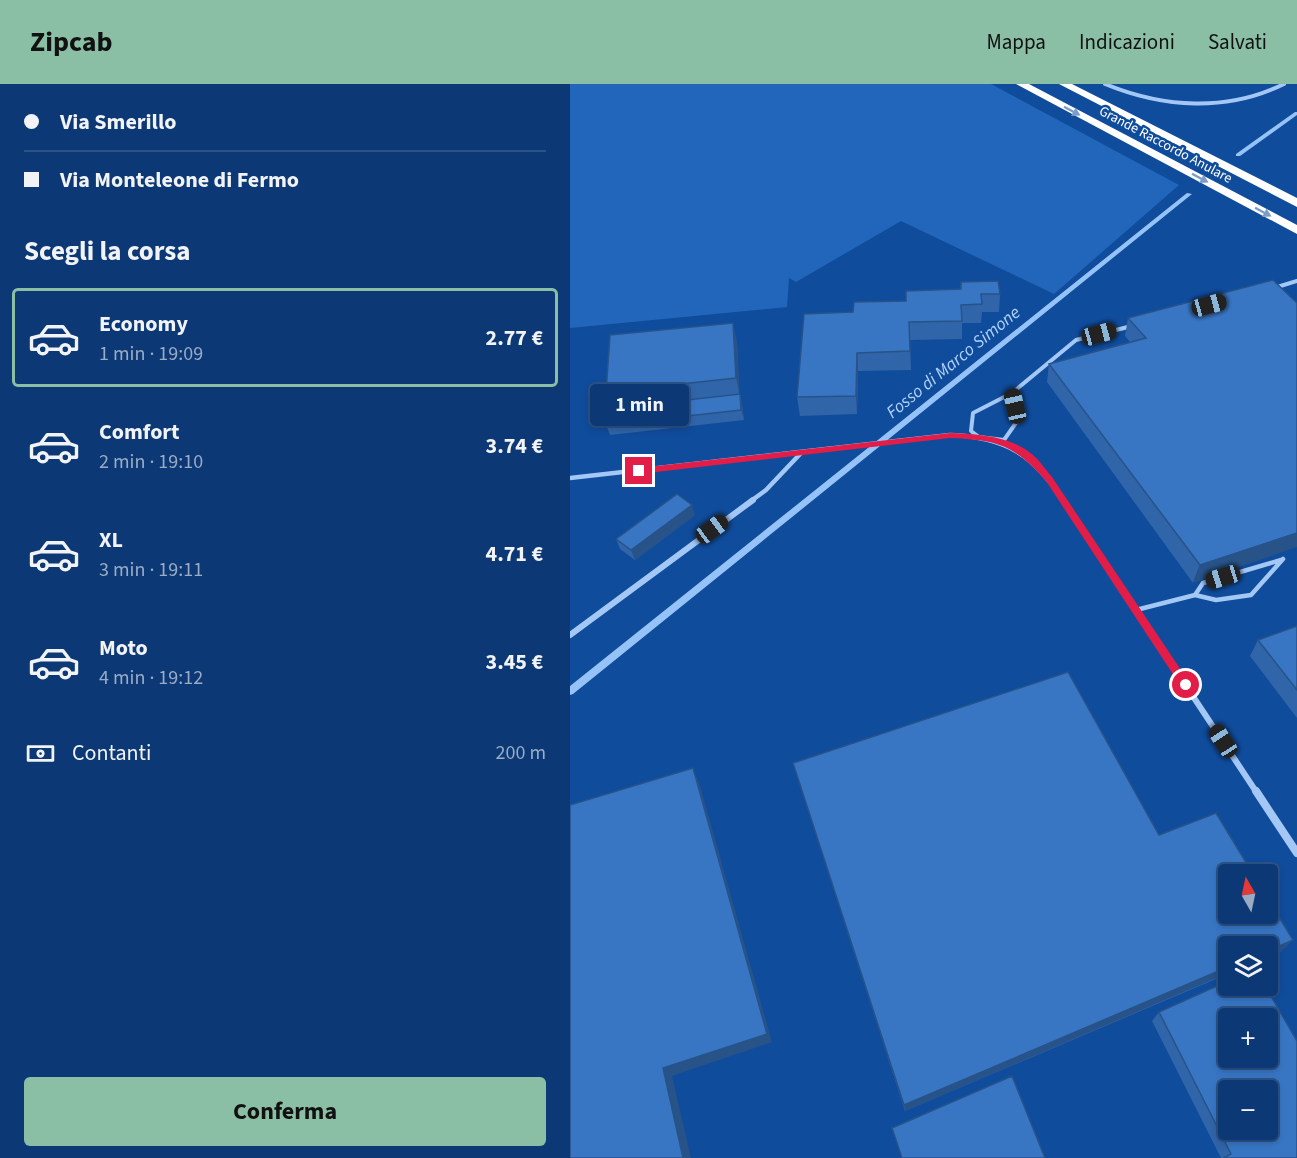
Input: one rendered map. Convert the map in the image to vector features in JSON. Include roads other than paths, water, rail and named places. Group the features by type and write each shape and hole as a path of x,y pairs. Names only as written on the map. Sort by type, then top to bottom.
{"highway":[{"name":"Grande Raccordo Anulare","path":"1020,84 1297,230"},
{"name":"Grande Raccordo Anulare","path":"1064,84 1297,202"}],"street":[{"path":"1105,84 1151,100 1198,103 1256,97 1284,84"},
{"path":"570,478 950,435 979,437 1013,446 1037,464 1049,479 1297,853"},
{"path":"570,635 766,490 801,453"}],"lane":[{"path":"1264,290 1297,282"},
{"path":"1012,393 1018,420 1004,440 979,437 971,430 974,413 1012,393 1077,340 1143,323"},
{"path":"1136,610 1195,595 1216,600 1251,595 1283,559 1203,583 1195,595"}],"waterway":[{"name":"Fosso di Marco Simone","path":"1238,155 1297,113"},
{"name":"Fosso di Marco Simone","path":"570,691 1189,194"}]}
